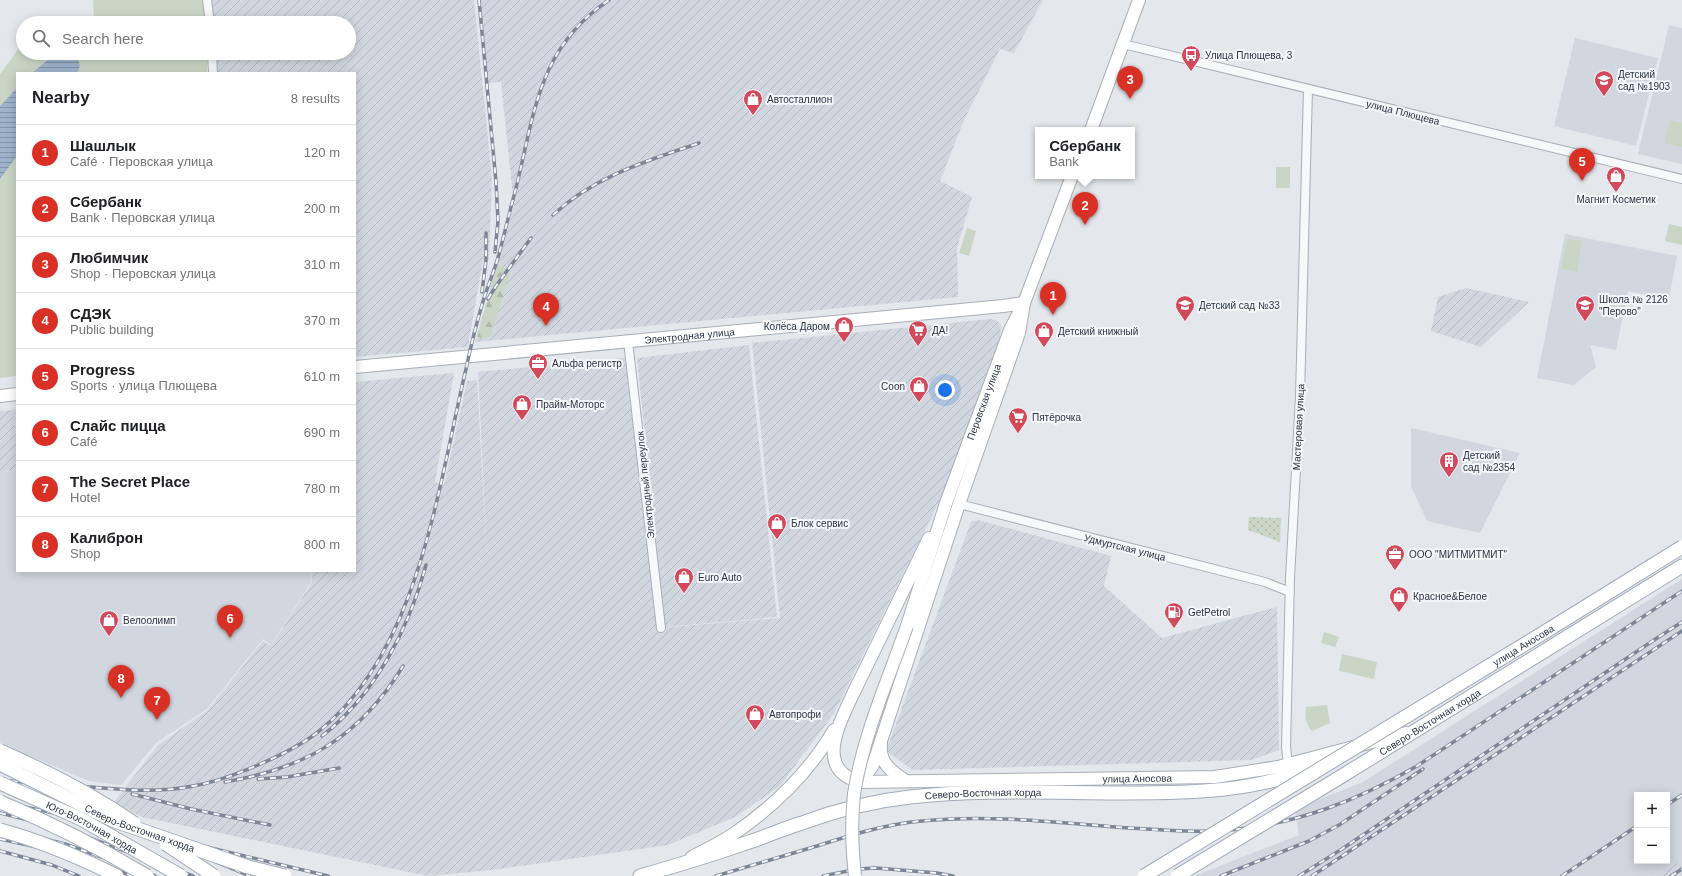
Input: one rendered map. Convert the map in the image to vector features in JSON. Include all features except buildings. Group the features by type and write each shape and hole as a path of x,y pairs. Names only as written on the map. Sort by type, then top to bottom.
{"main road":[{"name":"Северо-Восточная хорда","path":"1144,876 1682,547"},
{"name":"Северо-Восточная хорда","path":"1177,876 1682,566"},
{"path":"0,751 80,788 214,876"},
{"name":"Северо-Восточная хорда","path":"640,876 744,844 802,822 879,801 944,794 1168,793 1223,790 1264,784 1294,775 1333,760"},
{"name":"Северо-Восточная хорда","path":"0,764 112,820 248,867 285,876"},
{"name":"Юго-Восточная хорда","path":"0,783 80,819 181,876"},
{"path":"0,802 45,821 110,854 147,876"},
{"path":"0,830 37,840 117,876"}],"street":[{"path":"207,0 209,16"},
{"path":"1092,127 1139,0"},
{"name":"улица Плющева","path":"1123,44 1682,179"},
{"path":"212,60 213,72"},
{"name":"Мастеровая улица","path":"1288,765 1286,747 1290,592 1300,390 1308,89"},
{"name":"Перовская улица","path":"946,503 1010,330 1024,302 1071,179"},
{"name":"Перовская улица","path":"883,734 959,504 1020,333 1024,302"},
{"name":"Электродная улица","path":"356,367 1003,306 1024,302"},
{"name":"Электродный переулок","path":"628,341 661,628"},
{"path":"0,396 16,394"},
{"path":"855,876 852,833 854,794 862,757 870,729 907,626 946,503"},
{"path":"672,867 732,835 782,795 815,758 830,737 857,685 946,503"},
{"name":"Удмуртская улица","path":"959,504 1114,545 1265,582 1290,592"},
{"name":"улица Аносова","path":"1365,744 1682,547"},
{"name":"улица Аносова","path":"860,782 1215,777 1288,765 1405,733 1417,728 1682,561"},
{"path":"857,685 834,743 833,758 837,767 845,776 860,782 872,767 883,734"},
{"path":"883,734 881,749 883,760 894,773 906,781"}],"shaded area":[{"path":"210,0 474,0 492,178 489,260 483,260 468,347 356,357 356,72 217,72 216,60 356,60 356,16 211,16"},
{"path":"480,0 1043,0 1014,53 1000,49 964,120 940,181 972,197 957,248 958,297 475,342 514,206 501,82 488,83"},
{"path":"1669,25 1682,28 1682,164 1638,154"},
{"name":"Детский сад №1903","path":"1575,38 1658,58 1636,146 1554,126"},
{"name":"Школа № 2126 \"Перово\"","path":"1565,234 1677,256 1669,299 1628,291 1616,350 1590,345 1596,367 1574,385 1537,378"},
{"path":"1466,288 1529,302 1481,347 1431,331 1438,297"},
{"path":"991,319 996,320 1001,325 1000,340 943,494 833,715 779,787 735,817 668,845 492,870 428,876 142,817 114,802 158,745 208,710 263,641 271,646 312,582 311,572 356,572 356,382 454,373 435,482 444,485 467,381 477,380 487,555 478,372 625,358 657,628 780,618 752,343"},
{"path":"749,345 777,617 664,627 637,358"},
{"path":"16,409 16,436 13,410"},
{"path":"13,410 16,436 16,470 0,472 0,411"},
{"path":"1411,428 1520,453 1480,533 1427,521 1411,486"},
{"path":"16,470 16,572 310,572 311,582 271,645 263,639 207,709 157,742 121,785 89,781 0,743 0,472"},
{"path":"978,520 1111,556 1104,586 1162,638 1277,607 1279,750 1251,760 913,770 886,751 971,522"},
{"path":"1682,579 1682,860 1655,876 1194,876 1299,835 1295,809 1363,782"},
{"path":"1682,860 1682,876 1655,876"}],"green space":[{"path":"93,0 204,0 205,16 94,16"},
{"path":"16,52 16,60 207,60 207,72 16,72 16,376 0,378 0,74"},
{"path":"1670,120 1682,123 1682,147 1665,143"},
{"path":"1276,167 1290,167 1290,188 1276,188"},
{"path":"1669,224 1682,227 1682,245 1665,241"},
{"path":"967,228 976,231 969,256 959,253"},
{"path":"1567,239 1582,241 1577,272 1561,269"},
{"path":"497,265 511,269 491,336 477,339"},
{"path":"1249,517 1281,518 1280,542 1248,530"},
{"path":"1324,632 1339,637 1335,647 1321,643"},
{"path":"1342,654 1377,662 1374,679 1339,671"},
{"path":"1327,705 1330,723 1312,731 1306,720 1306,707"}],"water":[{"path":"48,60 78,60 80,66 77,72 33,72"},
{"path":"16,89 16,157 0,179 0,106"}],"railway":[{"path":"479,0 496,182 498,221 495,252"},
{"path":"0,780 142,790 168,790 202,784 242,772 297,746 318,732 352,698 380,658 402,613 419,565 433,515 474,333 499,254 535,108 543,84 553,61 567,39 585,19 609,0"},
{"path":"553,215 569,201 586,190 622,171 699,143"},
{"path":"482,292 486,260 486,233"},
{"path":"488,299 531,238"},
{"path":"322,736 358,701 388,659 410,613 426,565"},
{"path":"716,876 869,830 909,822 974,818 1154,830 1205,831 1255,827 1303,816 1350,800 1417,766 1682,591"},
{"path":"1299,876 1342,849 1682,622"},
{"path":"1312,876 1682,631"},
{"path":"225,782 254,776 281,768 306,758 328,745 349,730 368,712 386,691 403,666"},
{"path":"258,779 287,777 339,768"},
{"path":"1221,876 1309,841 1339,825 1423,769"},
{"path":"132,794 191,809 270,825"},
{"path":"1670,803 1682,795"},
{"path":"0,802 128,828 328,876"},
{"path":"0,813 68,830 193,876"},
{"path":"0,828 65,844 155,876"},
{"path":"1562,876 1634,828"},
{"path":"0,839 64,853 133,876"},
{"path":"181,844 204,857 250,876"},
{"path":"0,851 52,865 79,876"},
{"path":"823,876 858,869 876,868 937,873 953,876"},
{"path":"1671,876 1682,869"}],"place":[{"name":"Улица Плющева, 3","path":"1191,72"},
{"name":"Детский сад №1903","path":"1604,97"},
{"name":"Любимчик","path":"1130,99"},
{"name":"Автосталлион","path":"753,116"},
{"name":"Progress","path":"1582,181"},
{"name":"Магнит Косметик","path":"1616,193"},
{"name":"Сбербанк","path":"1085,225"},
{"name":"Шашлык","path":"1053,315"},
{"name":"Детский сад №33","path":"1185,322"},
{"name":"Школа № 2126 \"Перово\"","path":"1585,322"},
{"name":"СДЭК","path":"546,326"},
{"name":"Колёса Даром","path":"844,343"},
{"name":"ДА!","path":"918,347"},
{"name":"Детский книжный","path":"1044,348"},
{"name":"Альфа регистр","path":"538,380"},
{"name":"Coon","path":"919,403"},
{"name":"Прайм-Моторс","path":"522,421"},
{"name":"Пятёрочка","path":"1018,434"},
{"name":"Детский сад №2354","path":"1449,478"},
{"name":"Блок сервис","path":"777,540"},
{"name":"ООО \"МИТМИТМИТ\"","path":"1395,571"},
{"name":"Euro Auto","path":"684,594"},
{"name":"Красное&Белое","path":"1399,613"},
{"name":"GetPetrol","path":"1174,629"},
{"name":"Велоолимп","path":"109,637"},
{"name":"Слайс пицца","path":"230,638"},
{"name":"Калиброн","path":"121,698"},
{"name":"The Secret Place","path":"157,720"},
{"name":"Автопрофи","path":"755,731"}]}
